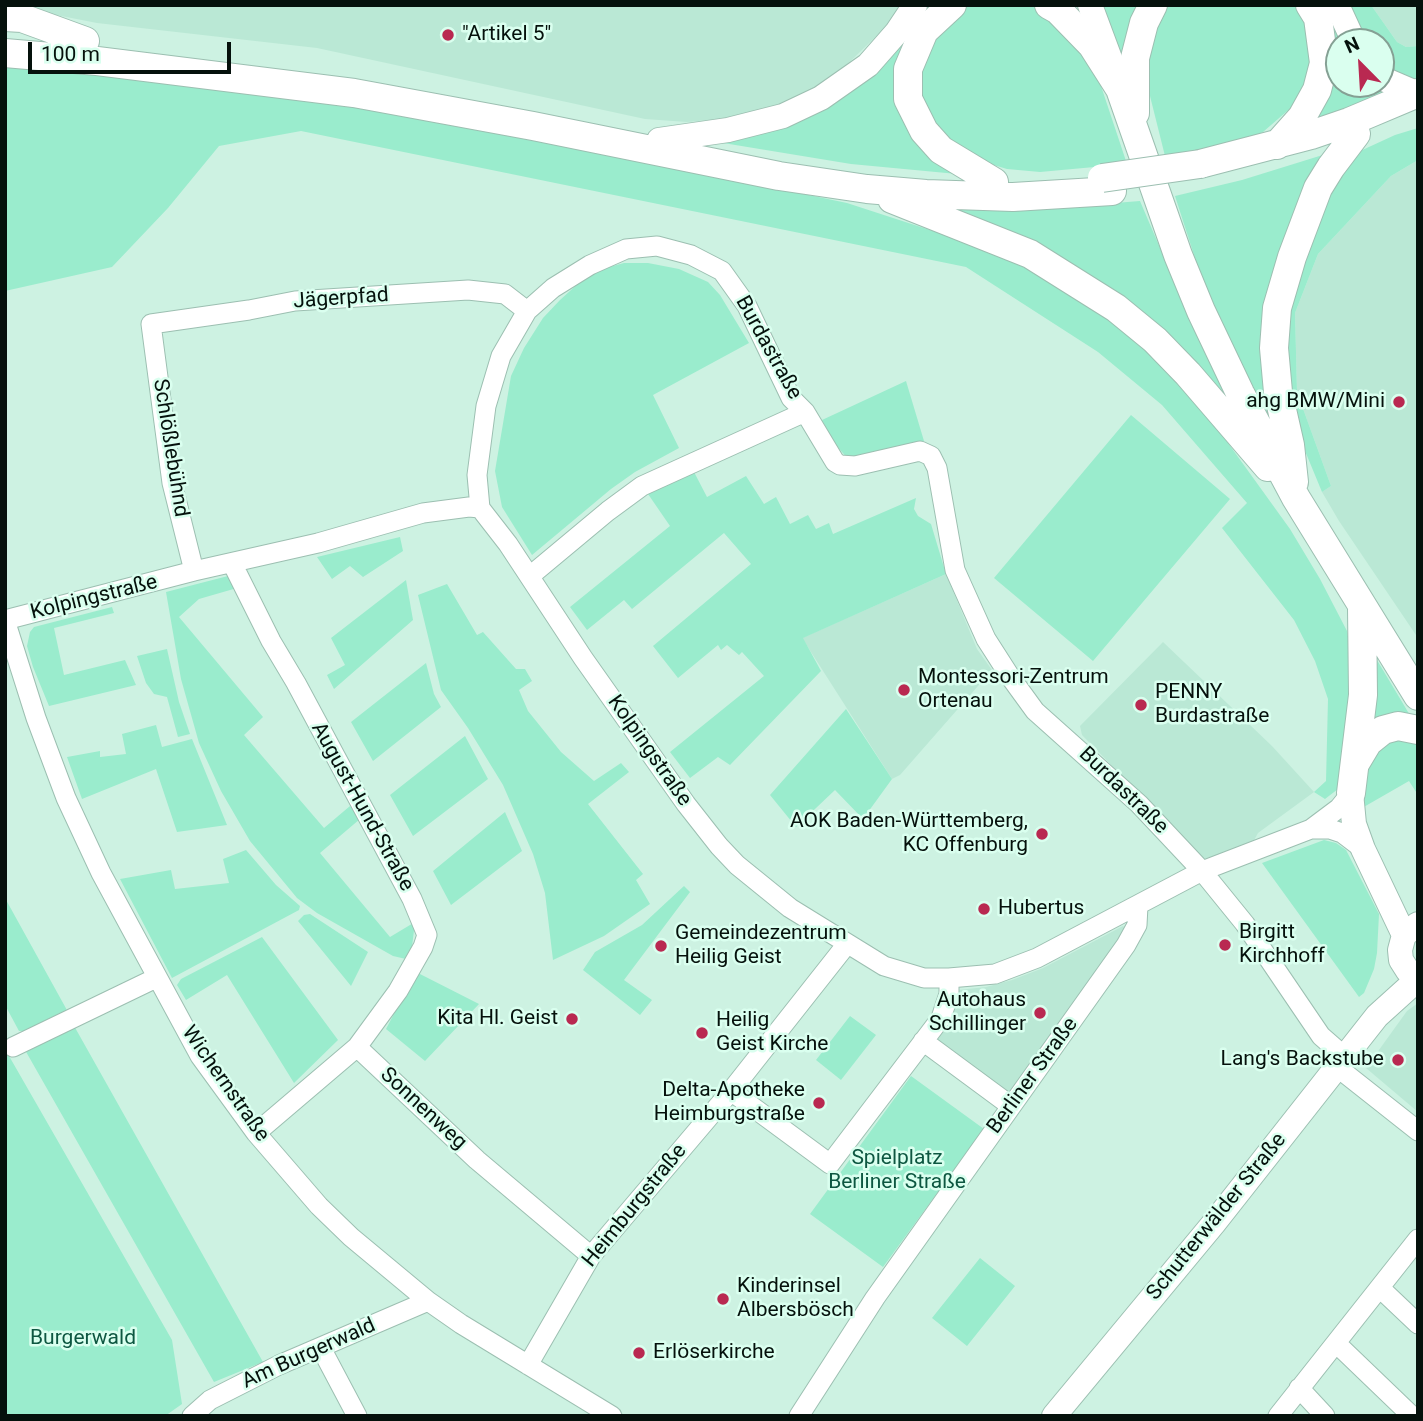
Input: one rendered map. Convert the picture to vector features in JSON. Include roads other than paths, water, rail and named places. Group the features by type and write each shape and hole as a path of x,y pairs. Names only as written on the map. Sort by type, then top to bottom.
{"highway":[{"path":"952,5 924,30 908,69 908,99 925,131 941,150 994,182"},
{"path":"1049,5 1058,10 1092,45 1120,89 1159,203 1201,311 1240,393 1296,498 1418,696"},
{"path":"1134,130 1135,58 1144,23 1153,5"},
{"path":"1277,145 1302,117 1317,90 1324,63 1318,18 1310,5"},
{"path":"5,17 22,18 85,41"},
{"path":"5,38 85,41 306,68 779,162 865,174 931,180 1107,185"},
{"path":"5,53 97,61 354,93 779,176 867,189 1013,197 1203,171 1301,152 1356,134 1417,99"},
{"path":"1203,171 1417,99"},
{"path":"1296,498 1290,445 1278,392 1274,348 1277,308 1292,257 1318,188 1356,134"},
{"path":"867,189 1030,254 1116,308 1155,340 1188,373 1296,498"},
{"path":"1351,793 1363,695 1362,608"},
{"path":"1356,762 1368,742 1383,730 1398,726 1418,730"}],"main road":[{"path":"659,139 728,130 783,116 821,98 868,65 897,32 915,5"},
{"path":"1090,5 1120,89"},
{"path":"1337,5 1348,28"},
{"path":"1395,86 1417,99"},
{"path":"1351,793 1354,824 1363,849 1410,934 1408,971 1418,979"},
{"name":"Schutterwälder Straße","path":"1377,1016 1410,934"},
{"name":"Schutterwälder Straße","path":"1054,1416 1214,1223 1377,1016 1418,979"}],"street":[{"name":"Burdastraße","path":"480,508 477,475 486,406 502,356 527,312 553,288 590,265 626,249 657,246 691,255 723,271 747,306 791,398 806,412 835,462 855,466 920,451 931,456 937,468 955,570 986,639 1035,710 1139,804 1202,870 1245,924 1341,1062 1418,1131"},
{"name":"Jägerpfad","path":"151,324 295,301 468,290 505,294 527,312"},
{"name":"Schlößlebühnd","path":"151,324 172,483 194,571"},
{"path":"530,576 642,486 806,412"},
{"name":"Kolpingstraße","path":"5,620 194,571 318,543 423,513 480,508 509,544 630,725 719,846 737,865 790,908 884,966 924,978 995,974 1037,958 1202,870 1311,829 1339,808 1351,793"},
{"name":"August-Hund-Straße","path":"232,563 271,641 412,899 427,935 398,991 357,1047"},
{"name":"Wichernstraße","path":"5,620 36,718 76,821 156,978 200,1056 256,1133 319,1206 351,1237 428,1301 612,1416"},
{"path":"1311,829 1330,829 1342,833 1363,849"},
{"name":"Berliner Straße","path":"799,1416 857,1324 1126,945 1137,925 1138,906"},
{"name":"Heimburgstraße","path":"528,1365 591,1256 730,1091 847,944"},
{"path":"13,1047 156,978"},
{"path":"730,1091 830,1164 941,1018 946,1006 949,978"},
{"path":"923,1041 1011,1106"},
{"path":"256,1133 357,1047"},
{"name":"Sonnenweg","path":"357,1047 468,1152 591,1256"},
{"path":"1279,1416 1418,1239"},
{"path":"1381,1289 1418,1324"},
{"name":"Am Burgerwald","path":"193,1414 214,1408 279,1365 428,1301"},
{"path":"1337,1344 1412,1416"},
{"path":"321,1348 356,1416"},
{"path":"1299,1388 1325,1416"}],"place":[{"name":"\"Artikel 5\"","path":"448,35"},
{"name":"ahg BMW/Mini","path":"1399,402"},
{"name":"Montessori-Zentrum Ortenau","path":"904,690"},
{"name":"PENNY Burdastraße","path":"1141,705"},
{"name":"AOK Baden-Württemberg, KC Offenburg","path":"1042,834"},
{"name":"Hubertus","path":"984,909"},
{"name":"Birgitt Kirchhoff","path":"1225,945"},
{"name":"Gemeindezentrum Heilig Geist","path":"661,946"},
{"name":"Autohaus Schillinger","path":"1040,1013"},
{"name":"Kita Hl. Geist","path":"572,1019"},
{"name":"Heilig Geist Kirche","path":"702,1033"},
{"name":"Lang's Backstube","path":"1398,1060"},
{"name":"Delta-Apotheke Heimburgstraße","path":"819,1103"},
{"name":"Kinderinsel Albersbösch","path":"723,1299"},
{"name":"Erlöserkirche","path":"639,1353"}],"park label":[{"name":"Spielplatz Berliner Straße","path":"897,1171"},
{"name":"Burgerwald","path":"83,1339"}]}
